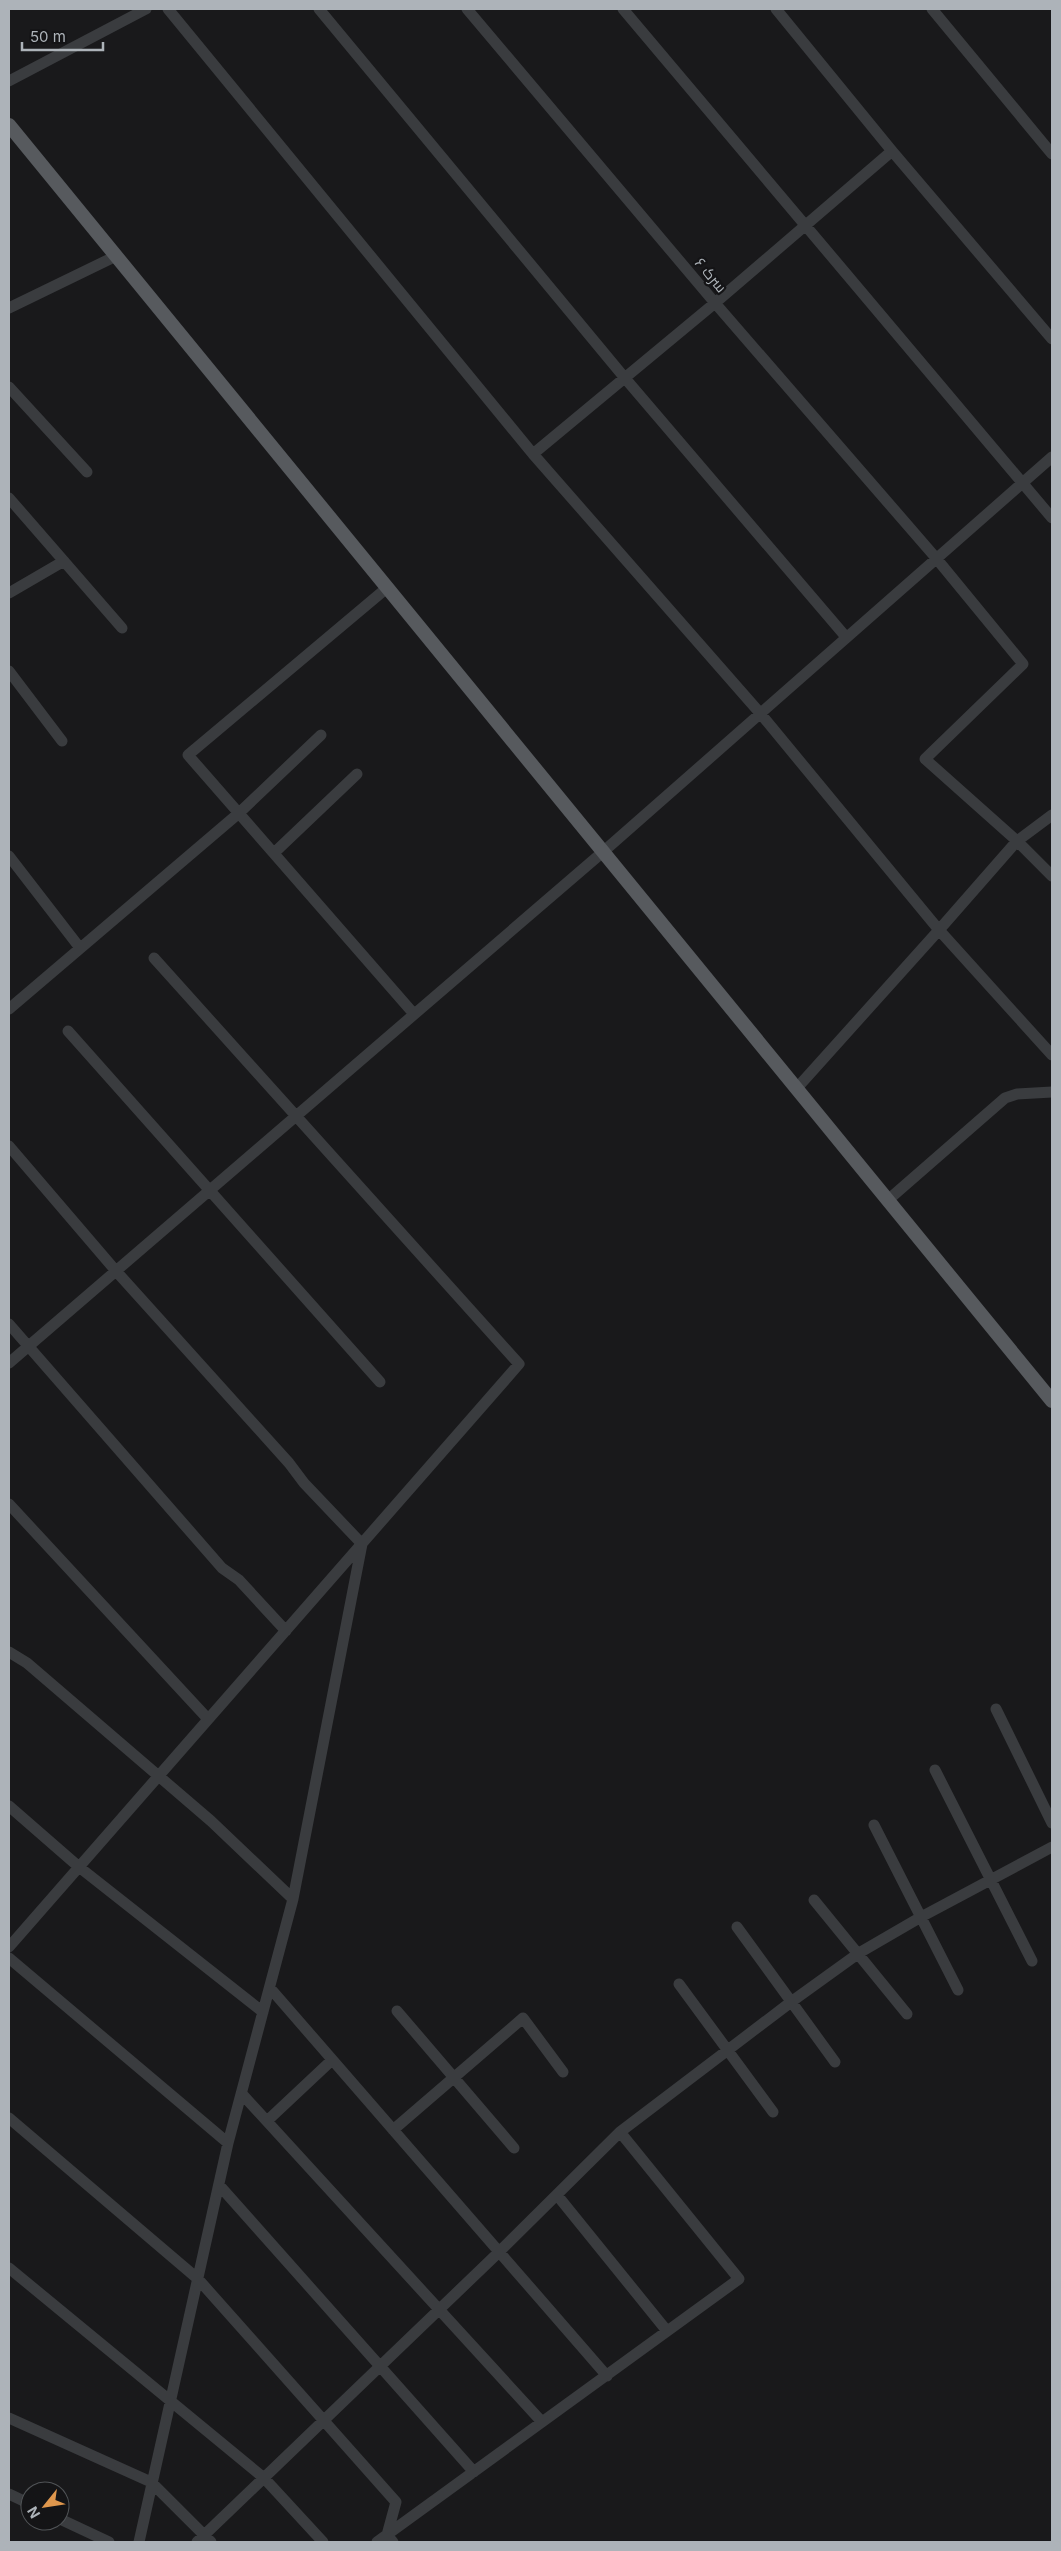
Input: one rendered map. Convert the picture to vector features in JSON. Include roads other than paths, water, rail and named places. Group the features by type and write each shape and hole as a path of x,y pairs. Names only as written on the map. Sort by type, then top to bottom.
{"main road":[{"path":"9,125 1052,1401"}],"street":[{"path":"9,81 146,9"},
{"path":"168,9 533,454 760,713 939,930 1052,1055"},
{"path":"319,9 624,377 846,637"},
{"name":"سرک ۶","path":"467,9 715,304 936,558 1023,664 925,760 1017,841"},
{"path":"623,9 1052,518"},
{"path":"776,9 892,151 1052,339"},
{"path":"932,9 1052,154"},
{"path":"533,454 624,377 715,304 892,151"},
{"path":"9,308 116,256"},
{"path":"9,387 87,472"},
{"path":"9,1363 604,851 1052,457"},
{"path":"9,498 122,628"},
{"path":"9,593 64,562"},
{"path":"388,587 188,755 414,1014"},
{"path":"9,671 62,742"},
{"path":"9,1009 239,813 321,735"},
{"path":"274,853 357,774"},
{"path":"798,1088 1017,841 1052,815"},
{"path":"1017,841 1052,876"},
{"path":"9,856 80,948"},
{"path":"9,1947 519,1364 154,958"},
{"path":"68,1032 380,1382"},
{"path":"888,1200 1005,1098 1017,1094 1052,1092"},
{"path":"9,1146 116,1271 289,1463 304,1484 362,1544"},
{"path":"9,1324 222,1568 239,1580 286,1631"},
{"path":"9,1504 208,1719"},
{"path":"139,2542 228,2143 293,1899 362,1544"},
{"path":"9,1652 27,1663 212,1821 293,1899"},
{"path":"996,1709 1052,1823"},
{"path":"935,1770 1032,1961"},
{"path":"9,1806 79,1867 263,2012"},
{"path":"874,1825 958,1990"},
{"path":"9,2418 151,2482 204,2540 264,2478 499,2252 620,2132 791,2002 859,1953 1052,1846"},
{"path":"814,1900 907,2014"},
{"path":"737,1927 835,2062"},
{"path":"9,1958 228,2143"},
{"path":"679,1984 773,2112"},
{"path":"270,1988 607,2376"},
{"path":"397,2012 514,2148"},
{"path":"392,2130 523,2018 564,2072"},
{"path":"267,2121 332,2060"},
{"path":"242,2094 542,2422"},
{"path":"9,2118 198,2279 396,2502 390,2539"},
{"path":"376,2542 390,2539 474,2472 739,2279 620,2132"},
{"path":"219,2185 474,2472"},
{"path":"557,2195 667,2332"},
{"path":"9,2268 170,2404 264,2478 323,2542"},
{"path":"70,2524 110,2542"}]}
